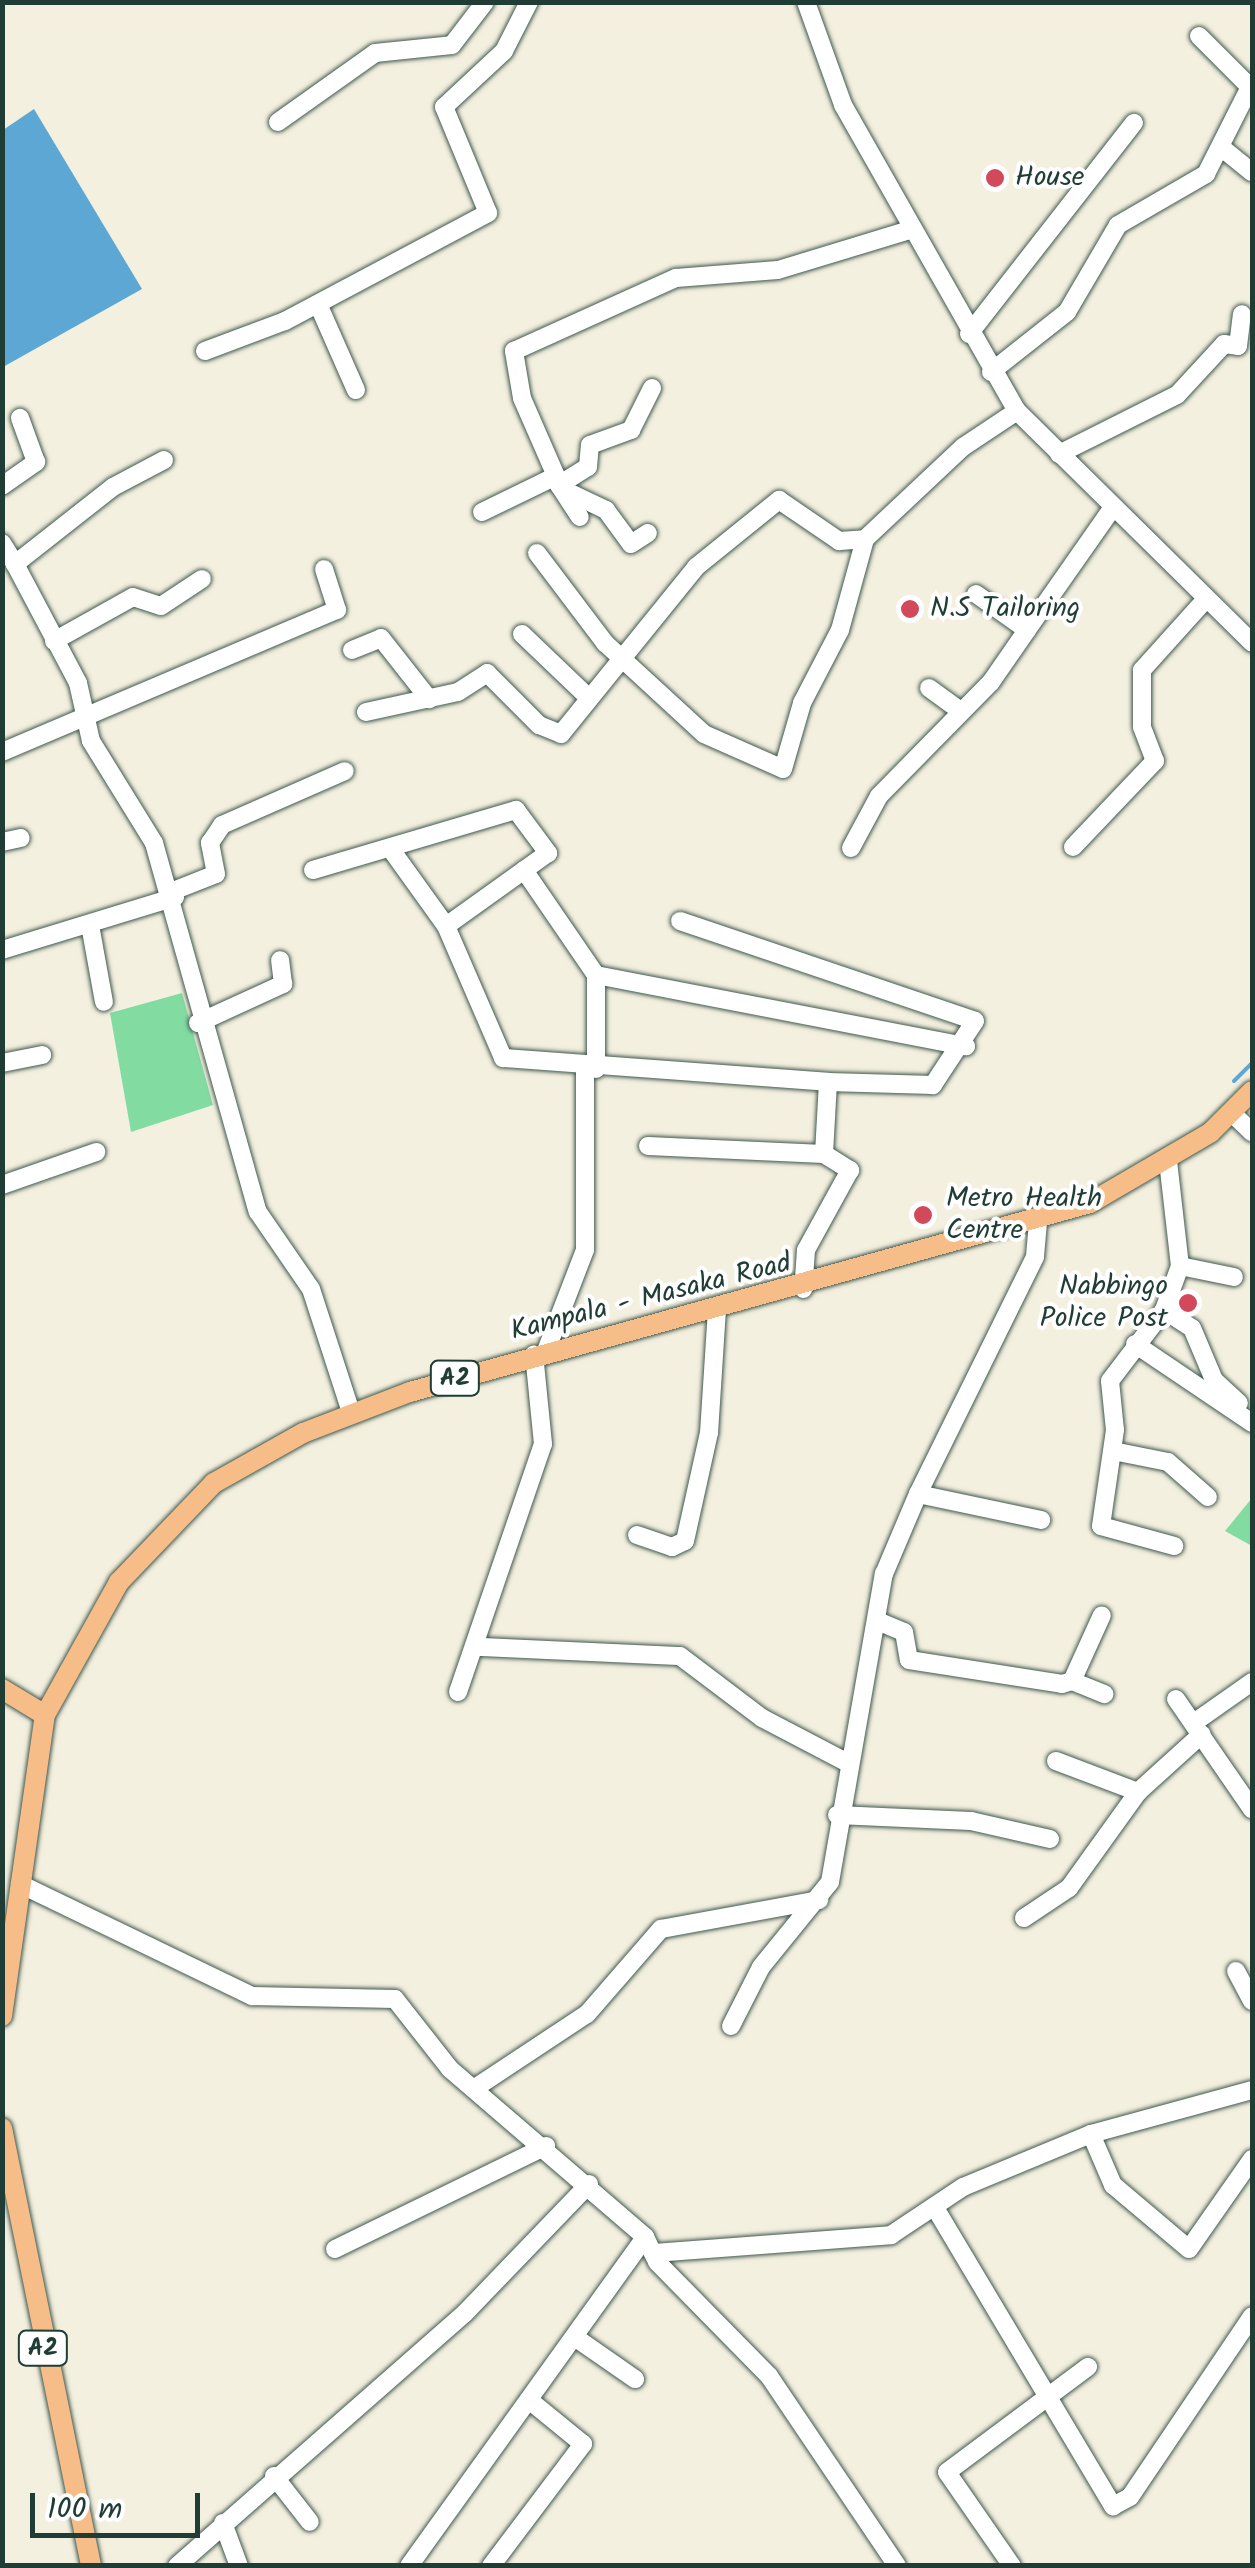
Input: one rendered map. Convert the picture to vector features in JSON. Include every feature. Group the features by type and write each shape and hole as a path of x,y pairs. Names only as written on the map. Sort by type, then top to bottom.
{"main road":[{"name":"Kampala - Masaka Road","path":"2,2016 9,1918 20,1884 45,1715 91,1622 179,1514 259,1454 351,1412 540,1353 803,1289 1038,1222 1168,1161 1232,1113 1252,1092"},
{"path":"2,1688 45,1715"},
{"name":"A2","path":"2,2128 91,2566"}],"street":[{"path":"278,122 376,53 452,44 485,2"},
{"path":"206,350 318,304 488,213 444,107 504,51 529,2"},
{"path":"806,2 843,105 910,230 1017,412 1252,641"},
{"path":"991,372 1066,312 1118,225 1194,183 1222,148 1251,86 1199,36"},
{"path":"969,334 1134,123"},
{"path":"1222,148 1252,172"},
{"path":"580,517 559,484 522,398 514,351 676,278 778,270 910,230"},
{"path":"318,304 356,390"},
{"path":"1059,454 1177,395 1224,344 1238,346 1242,314"},
{"path":"482,512 559,484 588,467 590,446 630,430 652,388"},
{"path":"537,553 625,659 704,734 784,769 865,539 963,447 1017,412"},
{"path":"2,486 36,462 20,418"},
{"path":"15,564 112,488 164,460"},
{"path":"559,484 606,510 631,544 648,534"},
{"path":"366,712 429,699 487,672 556,736 625,659 696,568 780,500 839,541 865,539"},
{"path":"850,848 878,796 961,711 1027,630 1113,507"},
{"path":"2,543 78,683 80,718 174,894 198,1023 258,1212 311,1288 351,1412"},
{"path":"2,752 337,610 324,568"},
{"path":"54,640 133,597 161,606 202,579"},
{"path":"976,594 1027,630"},
{"path":"1073,847 1155,761 1142,727 1142,670 1206,599"},
{"path":"522,634 588,698"},
{"path":"352,650 381,638 429,699"},
{"path":"930,688 961,711"},
{"path":"2,950 90,925 216,874 210,843 222,826 345,770"},
{"path":"312,870 512,809 548,852 446,926"},
{"path":"390,848 446,926 503,1058 590,1068 926,1086 966,1046 976,1026 969,1012 680,921"},
{"path":"458,1692 480,1648 506,1538 542,1444 540,1353 560,1320 585,1250 596,975 524,870"},
{"path":"90,925 104,1002"},
{"path":"198,1023 283,984 280,960"},
{"path":"596,975 966,1046"},
{"path":"2,1064 42,1055"},
{"path":"824,1154 828,1082"},
{"path":"1232,1113 1252,1132"},
{"path":"648,1146 824,1154 852,1176 806,1250 803,1289"},
{"path":"2,1186 96,1152"},
{"path":"1168,1161 1180,1266 1164,1310 1110,1381 1113,1451 1102,1526 1174,1546"},
{"path":"731,2026 760,1968 818,1900 880,1622 884,1574 918,1494 1035,1257 1038,1222"},
{"path":"1180,1266 1234,1277"},
{"path":"637,1535 672,1547 685,1541 709,1433 717,1310"},
{"path":"1164,1310 1192,1328 1214,1380 1252,1412"},
{"path":"560,1320 573,1344"},
{"path":"1135,1344 1252,1424"},
{"path":"1113,1451 1168,1462 1208,1497"},
{"path":"918,1494 1041,1520"},
{"path":"1072,1681 1102,1615"},
{"path":"880,1622 904,1632 910,1660 1072,1681 1104,1694"},
{"path":"480,1648 680,1656 762,1718 848,1763"},
{"path":"1024,1918 1069,1888 1138,1792 1199,1728 1252,1682"},
{"path":"1176,1699 1252,1808"},
{"path":"1056,1761 1138,1792"},
{"path":"837,1816 971,1821 1050,1838"},
{"path":"20,1884 252,1996 394,1999 475,2088 589,2184 769,2376 897,2566"},
{"path":"475,2088 587,2014 661,1929 818,1900"},
{"path":"1236,1971 1252,2001"},
{"path":"649,2245 867,2240 937,2211 963,2188 1091,2134 1252,2090"},
{"path":"1091,2134 1112,2185 1188,2248 1252,2159"},
{"path":"336,2250 546,2146"},
{"path":"177,2566 274,2476 465,2313 589,2184"},
{"path":"937,2211 1118,2507 1252,2316"},
{"path":"409,2566 649,2245"},
{"path":"576,2338 635,2380"},
{"path":"1012,2566 946,2472 1088,2368"},
{"path":"492,2566 583,2444 530,2400"},
{"path":"274,2476 310,2522"},
{"path":"223,2522 239,2566"}],"green space":[{"path":"182,993 213,1105 131,1132 110,1013"},
{"path":"1252,1498 1252,1546 1225,1531"}],"water":[{"path":"34,109 142,289 3,367 3,130"}],"waterway":[{"path":"1234,1081 1252,1063"}],"place":[{"name":"House","path":"995,178"},
{"name":"N.S Tailoring","path":"910,609"},
{"name":"Metro Health Centre","path":"923,1215"},
{"name":"Nabbingo Police Post","path":"1188,1303"}]}
